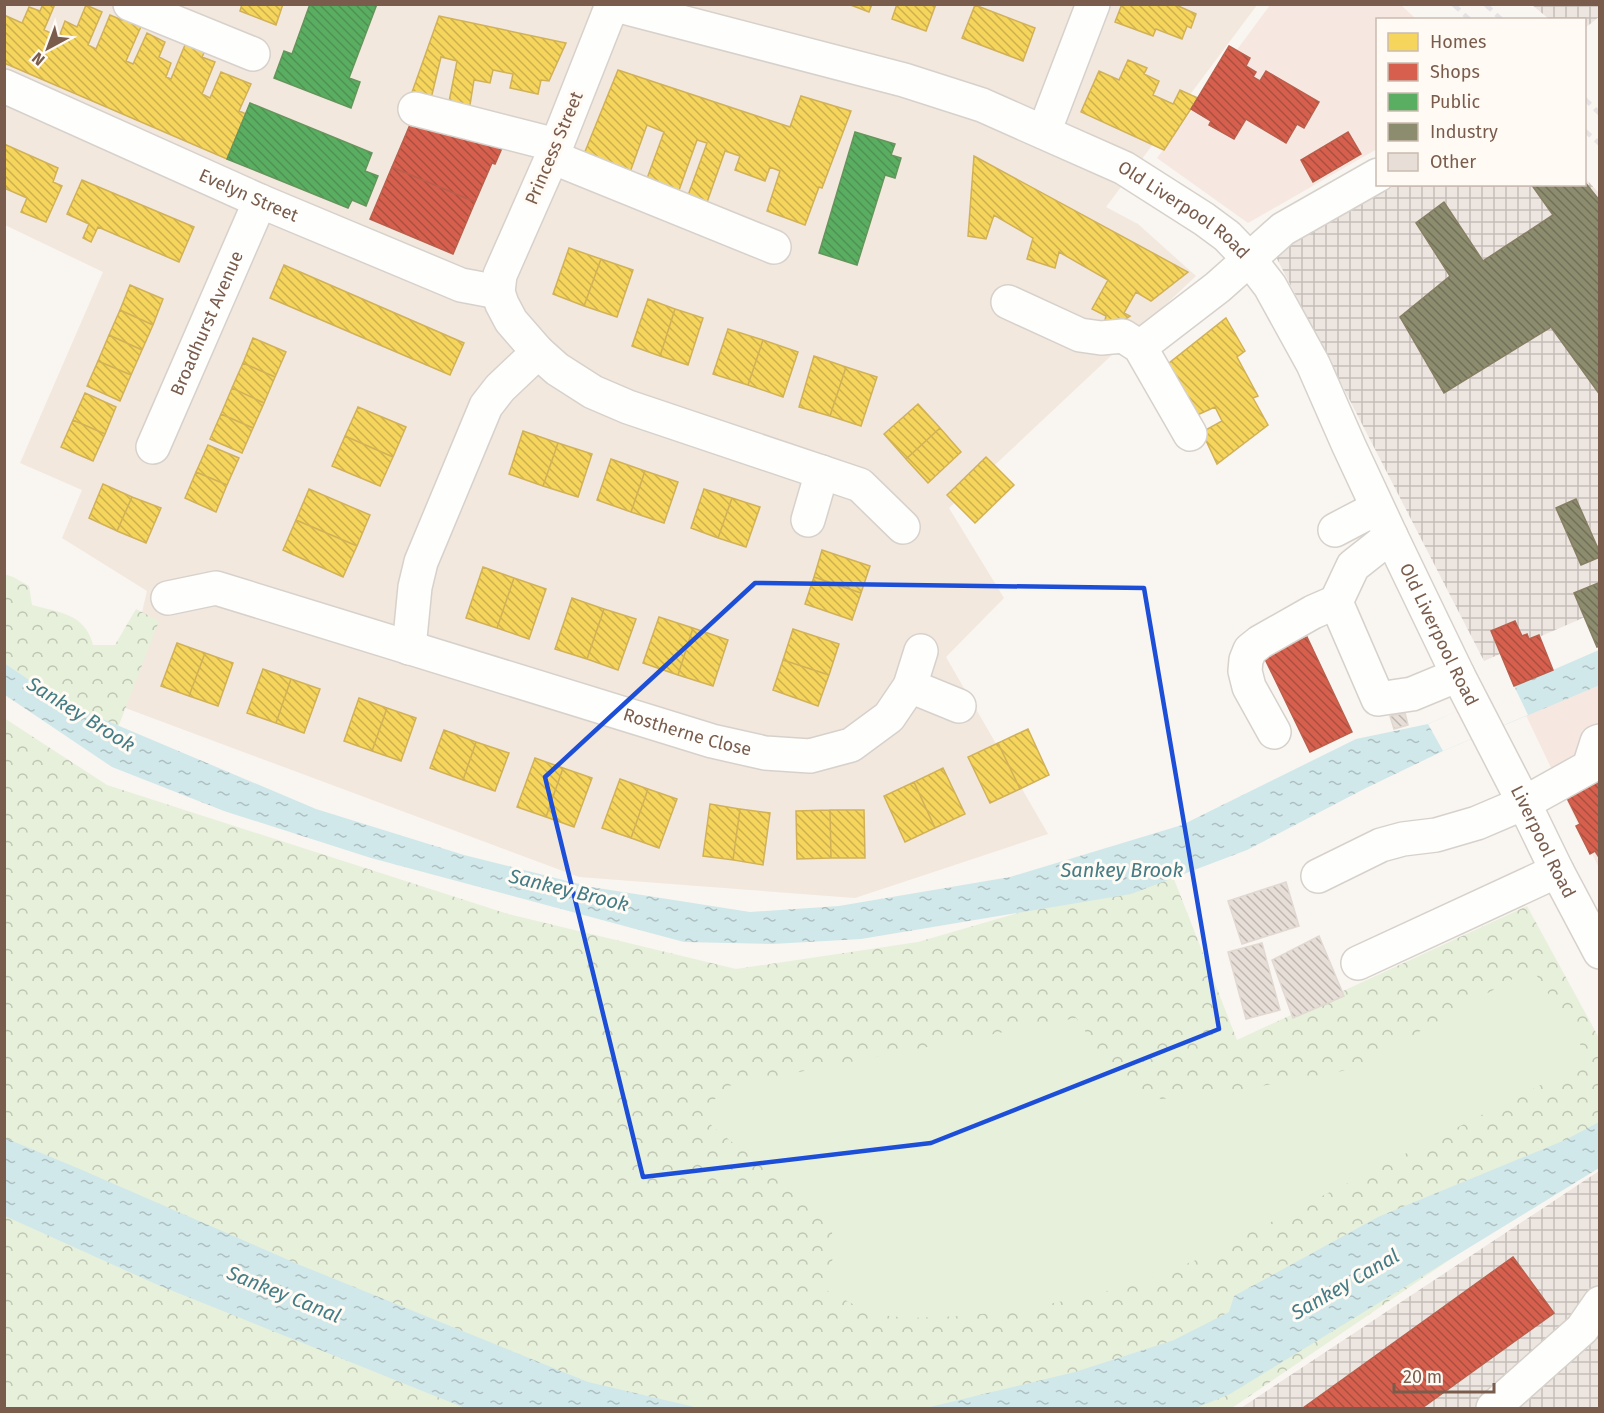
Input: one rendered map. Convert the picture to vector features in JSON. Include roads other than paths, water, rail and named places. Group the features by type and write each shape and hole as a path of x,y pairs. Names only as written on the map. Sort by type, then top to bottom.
{"street":[{"path":"130,4 253,54"},
{"name":"Old Liverpool Road","path":"612,4 904,80 982,105 1124,168 1227,236 1270,286 1313,364 1384,522 1480,718"},
{"name":"Princess Street","path":"498,292 500,275 554,151 612,4"},
{"path":"1044,132 1094,4"},
{"name":"Evelyn Street","path":"4,86 260,201 461,285 498,292"},
{"path":"415,110 554,151 774,248"},
{"path":"1140,347 1215,290 1283,229 1376,176"},
{"name":"Broadhurst Avenue","path":"153,447 260,201"},
{"path":"498,292 512,321 538,352 557,369 593,392 628,407 860,485 903,527"},
{"path":"1008,302 1080,335 1101,338 1123,336 1140,347 1190,434"},
{"path":"409,648 415,587 421,562 486,406 500,388 538,352"},
{"path":"808,520 822,472"},
{"path":"1335,530 1384,522"},
{"path":"1274,732 1249,687 1245,671 1250,650 1313,612 1336,602 1353,566 1384,522"},
{"name":"Rostherne Close","path":"168,598 216,588 712,741 765,753 810,756 851,745 889,717 910,686 921,651"},
{"path":"1336,602 1378,699 1412,694 1458,675"},
{"path":"910,686 959,706"},
{"name":"Liverpool Road","path":"1480,718 1599,952"},
{"path":"1318,876 1381,845 1403,838 1436,835 1477,824 1524,803 1589,767 1599,741"},
{"path":"1358,963 1557,871"},
{"path":"1493,1408 1582,1329 1599,1303"}],"water":[{"name":"Sankey Brook","path":"1599,650 1600,685 1443,751 1247,850 1131,894 861,939 772,944 684,942 371,858 224,811 112,767 5,695 4,663 60,701 316,809 464,855 591,887 750,912 839,906 1010,877 1182,825 1356,739 1428,724"},
{"name":"Sankey Canal","path":"1599,1122 1599,1168 1230,1394 1196,1408 915,1408 930,1407 1075,1372 1174,1340 1229,1312 1234,1296 1378,1217 1565,1140"},
{"name":"Sankey Canal","path":"5,1138 300,1265 588,1382 699,1408 465,1408 158,1285 5,1216"}],"railway":[{"path":"1453,4 1468,18"},
{"path":"1485,4 1500,18"},
{"path":"1586,100 1600,114"},
{"path":"1586,132 1600,144"}]}
